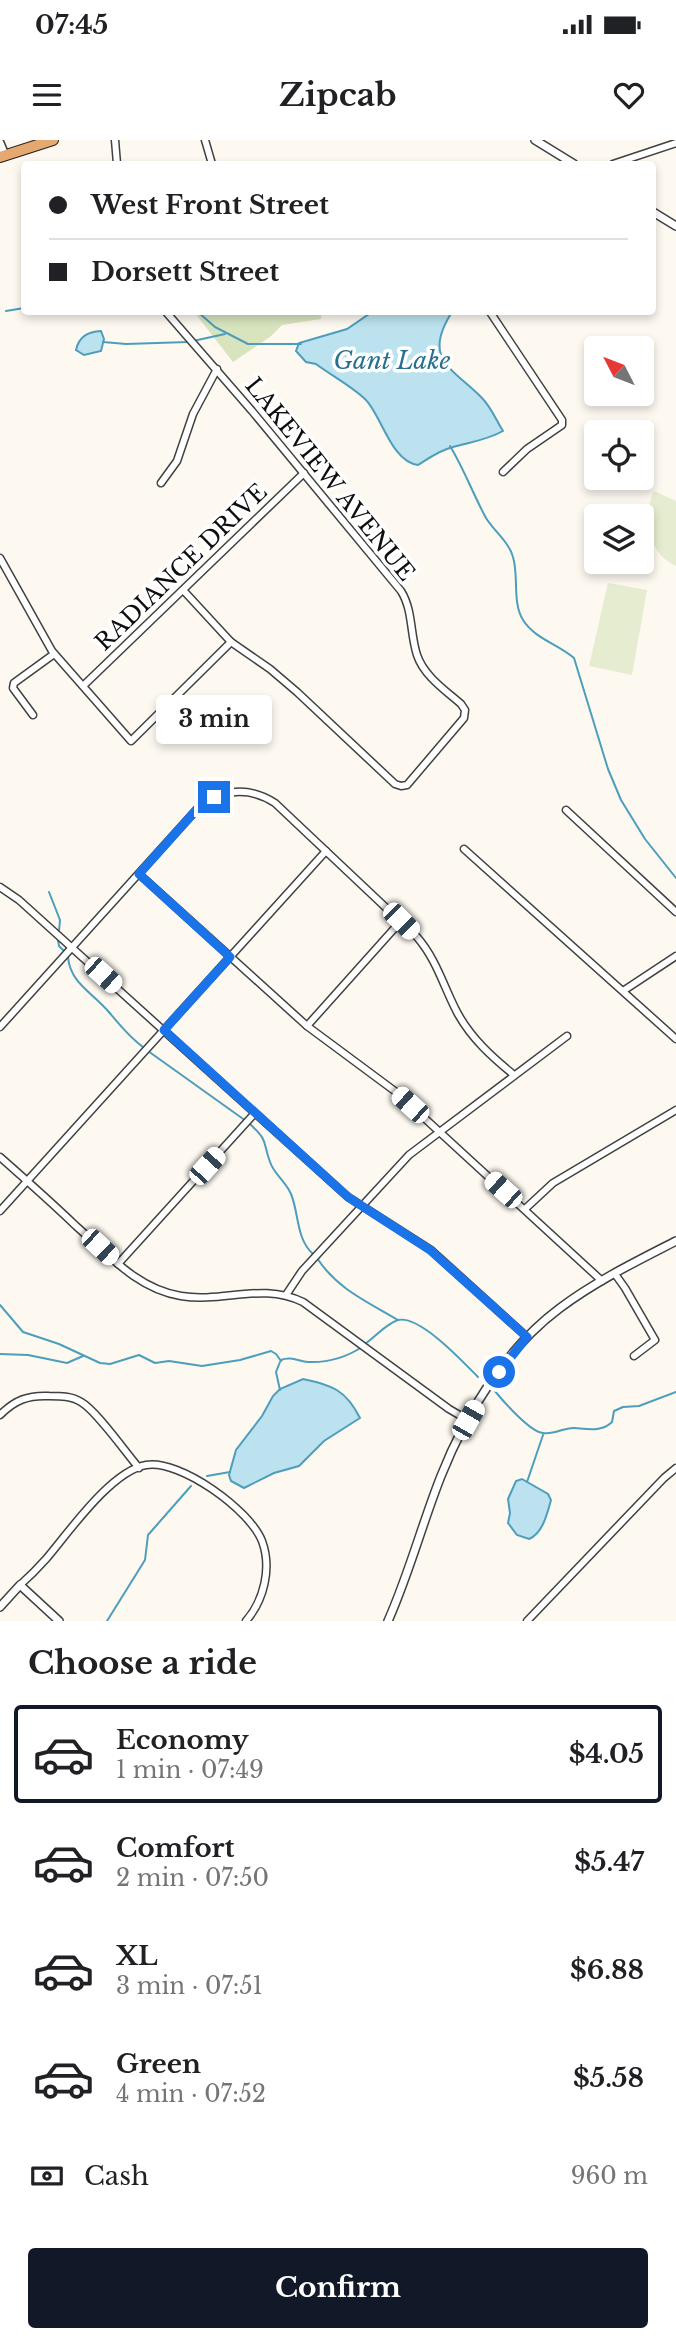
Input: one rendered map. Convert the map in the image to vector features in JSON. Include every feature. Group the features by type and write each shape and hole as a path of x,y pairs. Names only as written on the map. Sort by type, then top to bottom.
{"highway":[{"path":"2,156 53,140"}],"street":[{"path":"115,140 117,161"},
{"path":"205,140 211,161"},
{"path":"535,140 569,161"},
{"path":"0,143 2,156"},
{"path":"622,161 676,143"},
{"path":"656,214 676,226"},
{"name":"LAKEVIEW AVENUE","path":"169,315 217,369 401,591 408,604 416,654 421,664 460,704 465,714 458,726 407,785 401,786 395,784 297,692 232,642"},
{"path":"492,315 562,422 562,425 527,449 503,472"},
{"path":"161,483 177,461 193,414 217,369"},
{"name":"RADIANCE DRIVE","path":"83,686 304,473"},
{"path":"0,558 54,654 131,741 232,642 183,590"},
{"path":"0,575 7,570"},
{"path":"33,715 13,688 14,683 54,654"},
{"path":"0,1027 198,808 214,797 235,792 252,793 269,799 417,937 433,958 453,1003 470,1031 483,1048 514,1075"},
{"path":"566,810 676,912"},
{"path":"464,849 676,1039"},
{"path":"0,1211 326,851"},
{"path":"139,874 307,1026 379,1078 602,1281"},
{"path":"0,887 19,900 330,1182 361,1206 430,1250 527,1337"},
{"path":"307,1026 401,921"},
{"path":"623,991 676,956"},
{"path":"286,1295 302,1271 409,1155 567,1036"},
{"path":"525,1209 553,1183 676,1110"},
{"path":"118,1264 255,1113"},
{"path":"0,1157 118,1264 154,1290 200,1298 273,1292 286,1295 303,1303 468,1420"},
{"path":"387,1621 443,1470 468,1420 496,1377 527,1337 560,1308 602,1281 676,1241"},
{"path":"615,1274 654,1340 634,1356"},
{"path":"0,1415 15,1402 38,1396 79,1400 94,1413 139,1468"},
{"path":"0,1607 44,1562 109,1487 139,1468 158,1465 201,1481 241,1513 256,1530 262,1541 266,1575 258,1604 246,1621"},
{"path":"527,1621 676,1468"},
{"path":"20,1585 59,1621"}],"green space":[{"path":"196,315 321,315 321,319 282,325 270,337 233,362"},
{"path":"654,491 676,501 676,566 666,560 654,546 654,504 649,504"},
{"path":"608,583 647,590 632,675 589,666"}],"water":[{"name":"Gant Lake","path":"368,315 450,315 440,341 440,352 444,361 491,409 503,431 444,450 418,465 409,462 394,447 365,399 316,364 306,362 296,351 299,343 347,329"},
{"path":"101,331 104,339 101,351 84,355 76,350 79,341 85,336"},
{"path":"303,1379 337,1390 349,1401 360,1418 324,1441 299,1466 274,1473 244,1488 231,1481 229,1475 236,1450 262,1416 273,1396 280,1389"},
{"path":"522,1479 548,1494 551,1500 541,1528 529,1539 517,1535 508,1523 508,1499 516,1481"}],"waterway":[{"path":"6,311 21,308"},
{"path":"201,315 215,327 248,344 301,344"},
{"path":"193,341 225,334"},
{"path":"103,342 188,342"},
{"path":"450,446 486,518 511,552 515,565 518,605 523,620 540,637 574,658 608,769 621,800 645,839 676,878"},
{"path":"49,892 60,920 59,931"},
{"path":"58,940 59,946 65,952"},
{"path":"68,957 78,981 143,1047"},
{"path":"148,1051 246,1121"},
{"path":"250,1124 263,1138 272,1166 291,1194 301,1233 313,1254"},
{"path":"317,1258 344,1286 398,1320"},
{"path":"0,1305 23,1332 59,1344 100,1363 110,1364 139,1355 155,1363 169,1361 202,1366 240,1360 271,1351 281,1361"},
{"path":"366,1343 385,1327 398,1320 407,1320 441,1341 478,1377"},
{"path":"281,1360 330,1361 362,1347"},
{"path":"0,1354 28,1355 67,1363 83,1356"},
{"path":"280,1362 276,1372 280,1390"},
{"path":"494,1390 524,1422 543,1433 571,1428 604,1427 612,1422 614,1411 623,1407 639,1406 676,1392"},
{"path":"527,1482 543,1435"},
{"path":"207,1476 230,1472"},
{"path":"107,1621 145,1560 148,1535 191,1486"}],"route":[{"path":"214,797 198,808 139,874 230,957 164,1030 330,1182 361,1206 430,1250 527,1337 499,1372"}]}
